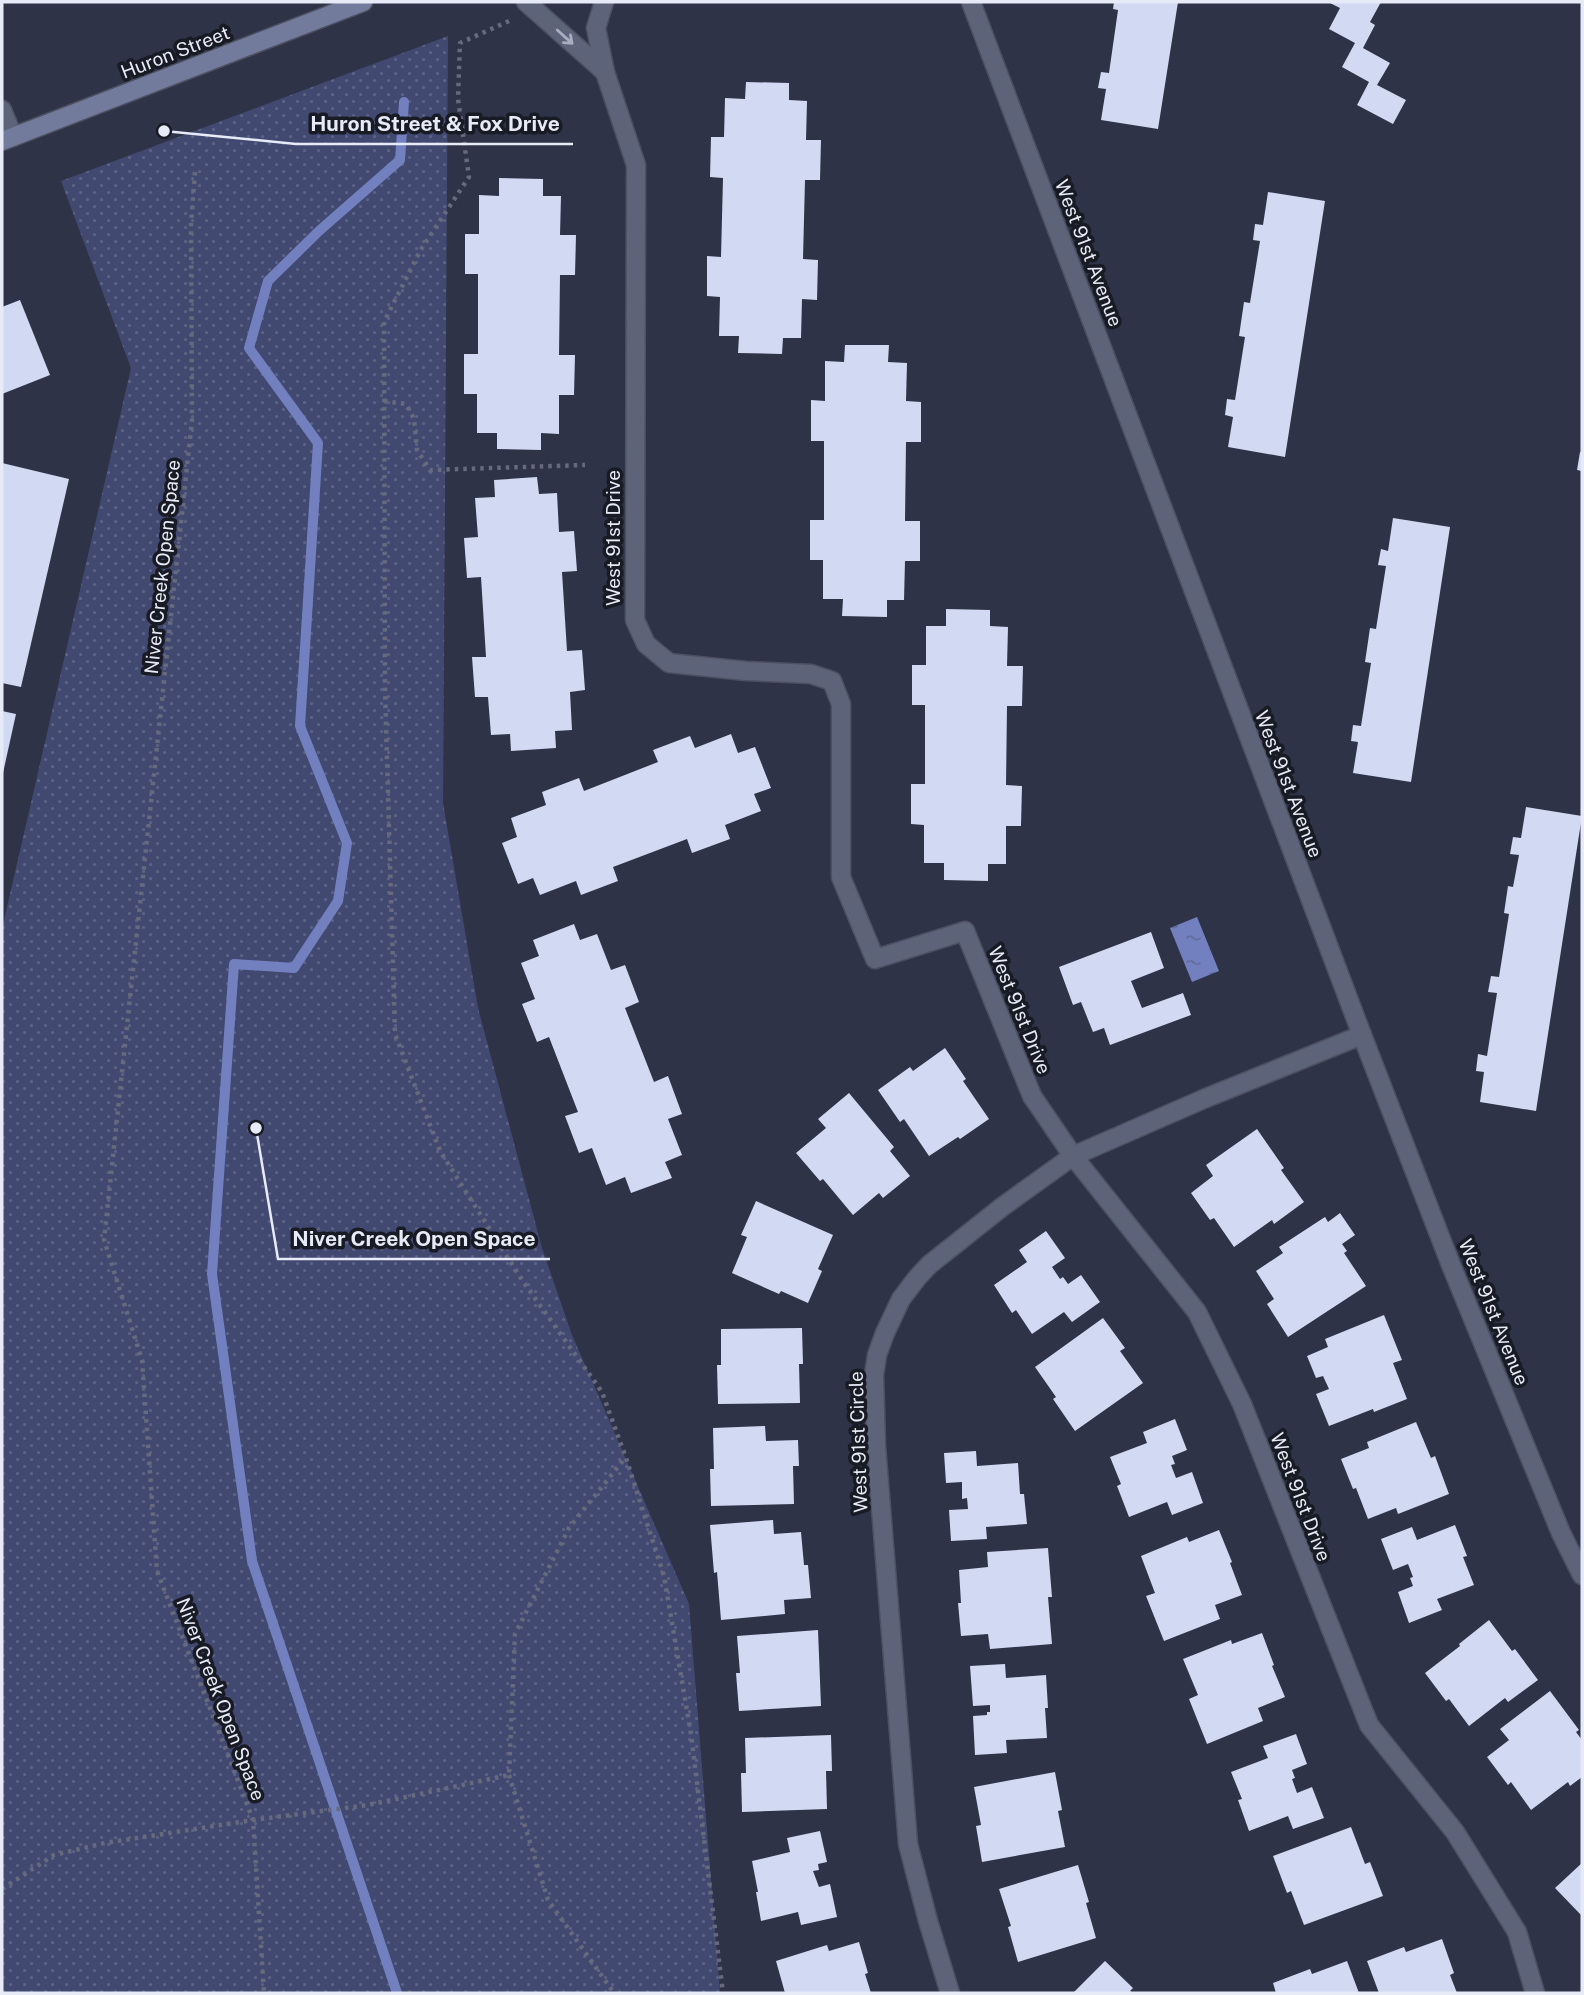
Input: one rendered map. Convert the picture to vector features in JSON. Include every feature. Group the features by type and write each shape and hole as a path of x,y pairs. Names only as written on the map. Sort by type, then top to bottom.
{"main road":[{"name":"Huron Street","path":"7,139 363,2"}],"street":[{"path":"604,2 596,28 605,72"},
{"name":"West 91st Avenue","path":"971,2 1362,1035 1472,1316 1561,1533 1582,1574"},
{"path":"530,6 605,72"},
{"name":"West 91st Drive","path":"605,72 636,165 635,620 646,645 670,663 811,674 832,681 841,704 841,877 874,959 965,931 1032,1096 1073,1156 1197,1312 1242,1404 1370,1725 1455,1832 1517,1932 1535,1993"},
{"path":"2,110 7,139"},
{"name":"West 91st Circle","path":"950,1993 908,1844 876,1446 874,1375 877,1355 885,1334 901,1299 929,1265 1002,1207 1073,1156 1206,1098 1362,1035"}],"path":[{"path":"530,6 460,43 458,99 469,177 420,251 384,323 385,690 395,1034 440,1152 522,1280 602,1392 626,1458 664,1576 691,1734 723,1993"},
{"name":"Niver Creek Open Space","path":"195,172 191,225 192,420 104,1240 142,1360 157,1571 253,1820 264,1993"},
{"path":"384,401 406,404 414,419 417,450 430,470 585,465"},
{"path":"614,1993 548,1900 509,1775 515,1634 569,1528 626,1458"},
{"name":"Niver Creek Open Space","path":"253,1820 368,1805 509,1775"},
{"path":"2,1889 54,1855 105,1843 253,1820"}],"shaded area":[{"path":"448,36 443,803 478,1008 542,1248 572,1335 689,1604 720,1993 2,1993 2,929 131,368 61,181"}],"water":[{"path":"1197,917 1219,971 1192,982 1170,928"}],"building":[{"path":"1114,2 1178,2 1158,129 1101,120 1106,89 1098,88 1101,72 1109,73 1118,10 1113,9"},
{"path":"1328,2 1381,2 1370,22 1375,25 1363,48 1390,63 1377,85 1406,100 1393,124 1357,105 1369,82 1342,67 1355,43 1329,29 1340,8"},
{"path":"746,82 789,83 789,100 807,101 806,140 821,140 820,180 805,180 803,259 818,260 817,300 802,299 801,338 783,338 782,354 738,353 739,336 719,336 720,297 707,296 707,256 721,257 723,178 710,177 711,137 724,137 725,98 745,99"},
{"path":"499,178 543,179 543,196 561,196 560,235 576,235 575,275 560,275 559,355 575,355 574,395 559,395 559,434 541,433 541,450 497,449 497,433 477,433 477,394 464,394 464,354 478,354 478,274 465,274 465,234 479,234 479,195 499,196"},
{"path":"1268,192 1325,201 1285,457 1228,447 1233,417 1225,415 1227,399 1235,400 1245,337 1239,336 1244,302 1250,303 1260,241 1253,240 1255,224 1263,225"},
{"path":"20,300 50,375 2,394 2,307"},
{"path":"845,345 889,345 888,362 907,363 906,401 921,402 921,442 906,442 905,521 920,521 920,561 905,561 904,600 887,600 887,617 842,616 843,599 823,599 823,560 810,560 810,520 824,520 824,441 811,441 811,400 825,401 825,361 844,362"},
{"path":"1580,452 1582,453 1582,471 1577,470"},
{"path":"2,463 69,479 21,687 2,683"},
{"path":"537,477 539,494 557,493 559,532 574,531 577,571 562,572 567,651 582,650 585,690 570,692 572,730 555,731 556,748 511,751 510,734 491,735 488,697 475,697 472,657 486,657 481,577 467,578 464,538 478,537 475,498 495,497 494,480"},
{"path":"1393,518 1450,527 1411,782 1353,773 1358,742 1351,741 1353,725 1361,726 1371,663 1365,662 1370,628 1376,629 1386,566 1378,565 1381,549 1388,551"},
{"path":"946,609 990,610 990,626 1008,627 1007,666 1023,666 1022,706 1007,706 1006,785 1022,786 1021,826 1006,826 1006,864 988,864 988,881 944,880 944,863 924,863 924,825 911,824 911,784 925,784 925,705 912,705 912,665 926,665 926,626 946,626"},
{"path":"2,711 16,714 3,773 2,773"},
{"path":"731,734 738,753 755,747 771,788 754,794 761,811 725,825 730,839 692,853 687,839 613,867 618,881 581,895 576,881 540,895 533,878 518,884 502,843 517,837 511,818 546,805 542,792 579,778 584,791 658,762 653,750 690,736 695,748"},
{"path":"1526,807 1582,816 1536,1111 1480,1102 1484,1072 1476,1071 1478,1054 1487,1056 1497,993 1488,992 1491,976 1499,977 1509,914 1504,913 1508,886 1513,887 1519,855 1510,854 1513,837 1521,838"},
{"path":"574,924 580,940 597,934 611,970 625,965 639,1002 625,1008 654,1082 668,1076 682,1114 668,1119 682,1155 665,1162 672,1178 631,1193 625,1177 606,1185 592,1148 579,1153 565,1116 578,1112 549,1037 537,1042 522,1004 535,999 521,963 539,956 533,940"},
{"path":"1151,932 1164,968 1131,981 1142,1008 1183,993 1191,1015 1110,1045 1104,1028 1093,1032 1081,1002 1073,1005 1059,967"},
{"path":"945,1048 989,1119 929,1156 904,1119 900,1122 878,1090 910,1067 913,1071"},
{"path":"849,1093 894,1147 890,1151 910,1176 883,1198 879,1193 853,1215 823,1179 820,1181 796,1153 826,1128 818,1119"},
{"path":"1257,1129 1304,1202 1274,1224 1272,1220 1234,1247 1214,1218 1210,1220 1191,1193 1213,1176 1206,1165"},
{"path":"756,1201 833,1235 818,1269 822,1271 808,1303 781,1291 779,1294 732,1273 747,1237 741,1235"},
{"path":"1340,1213 1355,1235 1342,1244 1347,1251 1344,1253 1366,1286 1288,1337 1267,1304 1274,1299 1256,1271 1283,1253 1279,1247 1325,1217 1328,1222"},
{"path":"1046,1231 1065,1258 1052,1267 1060,1279 1063,1277 1068,1284 1081,1275 1100,1302 1072,1322 1064,1312 1032,1334 1016,1310 1012,1313 994,1285 1027,1262 1019,1250"},
{"path":"1384,1315 1402,1360 1393,1363 1407,1399 1329,1426 1316,1394 1329,1389 1323,1376 1316,1378 1307,1356 1328,1347 1325,1339"},
{"path":"1103,1318 1125,1348 1120,1351 1143,1383 1075,1431 1035,1367"},
{"path":"802,1328 800,1403 718,1404 717,1365 721,1365 721,1329"},
{"path":"1175,1419 1187,1450 1172,1456 1175,1464 1171,1465 1176,1478 1192,1472 1203,1503 1172,1515 1167,1502 1129,1517 1117,1486 1121,1484 1110,1457 1147,1443 1143,1432"},
{"path":"1416,1422 1431,1458 1435,1456 1449,1494 1398,1514 1396,1508 1368,1519 1341,1459 1369,1448 1367,1442"},
{"path":"765,1426 766,1441 798,1440 799,1466 793,1466 794,1504 711,1506 713,1428"},
{"path":"976,1451 977,1466 1018,1463 1020,1494 1024,1494 1027,1524 986,1527 987,1539 951,1541 949,1510 968,1509 967,1498 962,1499 962,1482 946,1483 944,1453"},
{"path":"773,1520 774,1534 801,1532 811,1598 784,1600 785,1614 721,1620 710,1525"},
{"path":"1455,1525 1474,1585 1437,1599 1442,1610 1409,1623 1398,1592 1413,1586 1410,1578 1413,1577 1408,1564 1393,1570 1381,1539 1412,1527 1417,1540"},
{"path":"1219,1530 1242,1595 1215,1605 1220,1619 1164,1641 1146,1596 1155,1593 1141,1556 1187,1537 1189,1542"},
{"path":"1048,1548 1052,1644 990,1649 988,1634 961,1636 959,1570 988,1567 987,1552"},
{"path":"1489,1620 1538,1680 1508,1702 1505,1698 1469,1726 1425,1673"},
{"path":"818,1630 821,1706 739,1711 737,1636"},
{"path":"1262,1633 1285,1697 1258,1708 1263,1721 1207,1744 1189,1699 1198,1695 1183,1659 1231,1640 1232,1644"},
{"path":"1005,1664 1006,1678 1046,1675 1047,1738 1006,1740 1007,1753 975,1755 973,1716 987,1715 990,1705 973,1706 970,1666"},
{"path":"1550,1691 1579,1730 1576,1732 1582,1740 1582,1777 1570,1786 1568,1782 1531,1810 1511,1782 1508,1785 1487,1757 1509,1740 1500,1729"},
{"path":"1296,1734 1307,1764 1292,1770 1295,1778 1292,1779 1297,1793 1312,1787 1324,1818 1293,1829 1288,1816 1249,1831 1238,1800 1242,1799 1231,1772 1268,1758 1263,1746"},
{"path":"831,1735 832,1771 826,1771 827,1809 742,1812 741,1773 746,1773 745,1738"},
{"path":"1055,1772 1062,1810 1058,1811 1065,1847 982,1862 976,1826 981,1825 974,1787"},
{"path":"1351,1827 1365,1864 1370,1862 1383,1896 1304,1925 1291,1891 1287,1893 1273,1856"},
{"path":"820,1831 827,1862 818,1864 819,1870 813,1871 819,1887 830,1884 837,1917 801,1925 798,1912 761,1921 752,1861 790,1852 787,1838"},
{"path":"1582,1863 1582,1916 1555,1888"},
{"path":"1078,1865 1096,1938 1018,1962 1008,1927 1011,1926 999,1889"},
{"path":"1442,1939 1454,1973 1450,1975 1457,1993 1379,1993 1367,1961 1404,1947 1406,1952"},
{"path":"859,1942 871,1993 785,1993 776,1961 827,1945 829,1951"},
{"path":"1105,1961 1133,1988 1130,1991 1133,1993 1073,1993"},
{"path":"1347,1961 1359,1993 1276,1993 1273,1983 1310,1969 1312,1974"}],"waterway":[{"path":"397,1993 252,1561 212,1274 234,964 294,968 338,901 347,843 300,726 318,443 249,348 268,281 319,231 400,160 404,102"}],"place":[{"name":"Huron Street & Fox Drive","path":"164,131"},
{"name":"Niver Creek Open Space","path":"256,1128"}]}
